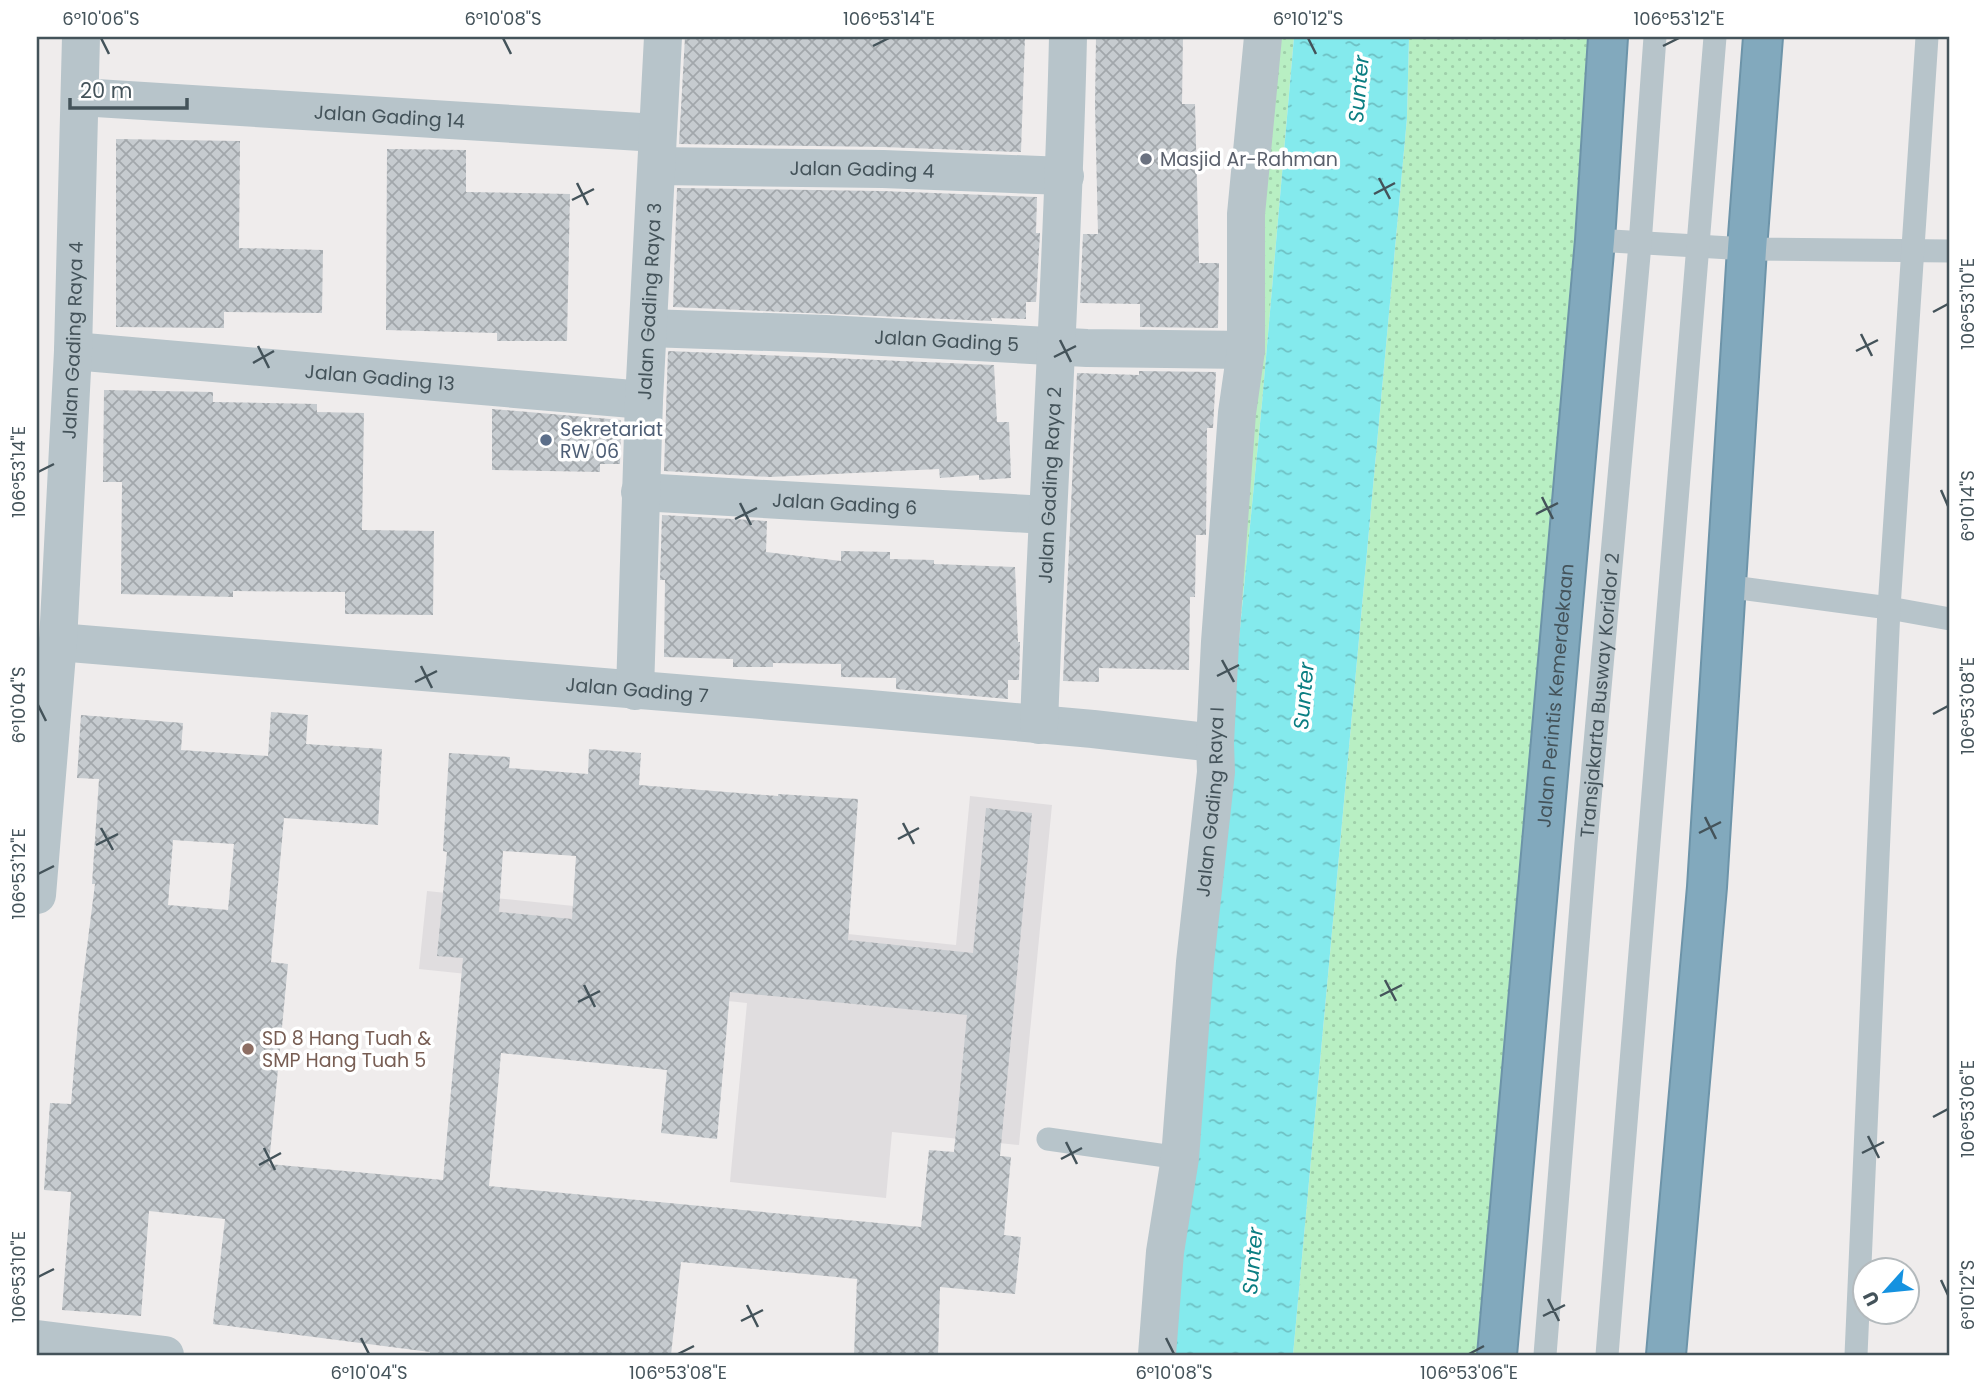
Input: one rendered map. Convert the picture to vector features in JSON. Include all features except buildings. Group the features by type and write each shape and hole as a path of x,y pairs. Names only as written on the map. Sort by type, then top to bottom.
{"highway":[{"name":"Jalan Perintis Kemerdekaan","path":"1497,1355 1595,240 1608,37"},
{"path":"1666,1355 1707,887 1763,37"}],"street":[{"name":"Jalan Gading Raya 4","path":"37,895 58,642 73,351 80,37"},
{"name":"Jalan Gading Raya 3","path":"635,691 640,580 640,492 663,37"},
{"name":"Jalan Gading Raya 2","path":"1039,725 1047,515 1058,347 1068,37"},
{"name":"Jalan Gading Raya I","path":"1157,1355 1165,1252 1180,1158 1195,962 1216,772 1220,642 1237,413 1246,350 1246,214 1263,37"},
{"name":"Jalan Gading 14","path":"80,97 657,150"},
{"name":"Jalan Gading 4","path":"657,150 883,169 1065,176"},
{"name":"Jalan Gading 5","path":"648,328 826,334 1058,347 1246,350"},
{"name":"Jalan Gading 13","path":"73,351 644,400"},
{"name":"Jalan Gading 6","path":"640,492 1047,515"},
{"name":"Jalan Gading 7","path":"58,642 870,709 1215,743"},
{"path":"37,1339 165,1355"}],"lane":[{"name":"Transjakarta Busway Koridor 2","path":"1545,1355 1586,843 1640,244 1655,37"},
{"path":"1607,1355 1715,37"},
{"path":"1856,1355 1889,608 1927,37"},
{"path":"1595,240 1747,249 1950,251"},
{"path":"1726,586 1950,619"},
{"path":"1048,1139 1180,1158"}],"shaded area":[{"path":"970,796 1052,805 1019,1145 892,1132 886,1198 730,1182 747,1003 419,969 427,891 956,945"}],"green space":[{"path":"1263,37 1294,37 1262,403 1169,1355"},
{"path":"1409,37 1600,37 1494,1355 1293,1355 1407,118"}],"water":[{"name":"Sunter","path":"1294,37 1409,37 1407,118 1293,1355 1169,1355 1262,403"}],"place":[{"name":"Masjid Ar-Rahman","path":"1146,159"},
{"name":"Sekretariat RW 06","path":"546,440"},
{"name":"SD 8 Hang Tuah & SMP Hang Tuah 5","path":"248,1049"}]}
